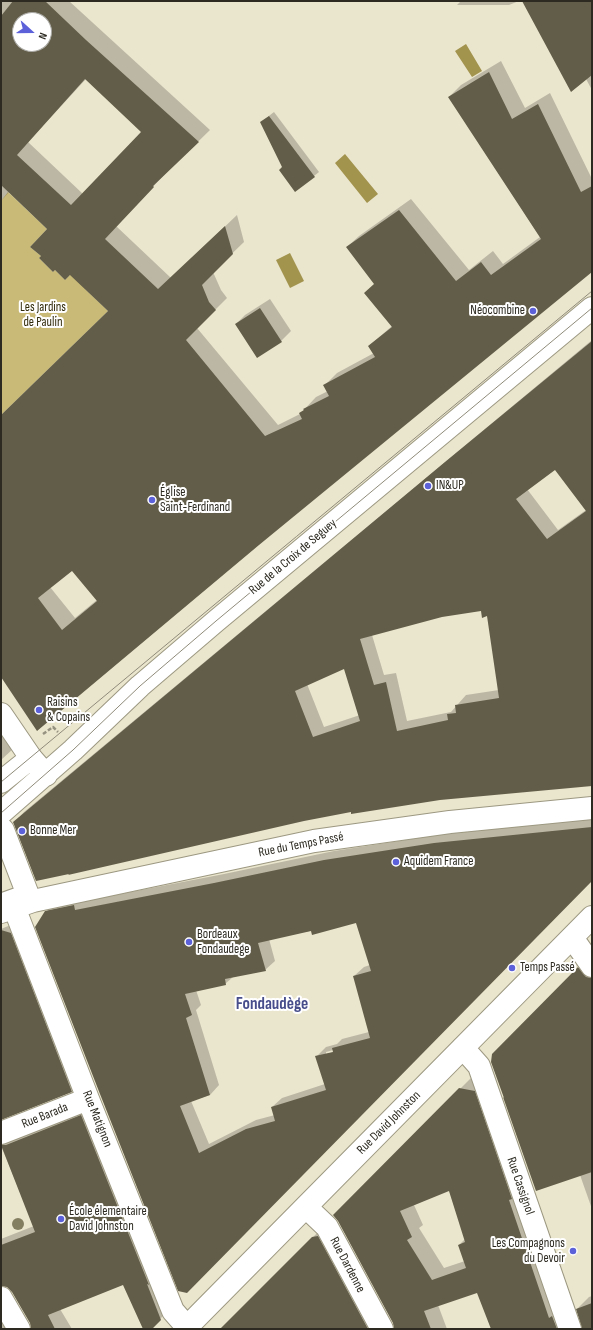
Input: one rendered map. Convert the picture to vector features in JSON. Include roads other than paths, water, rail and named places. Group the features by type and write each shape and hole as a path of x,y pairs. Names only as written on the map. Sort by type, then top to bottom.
{"street":[{"name":"Rue de la Croix de Seguey","path":"1,813 46,775 140,686 216,621 592,308"},
{"path":"1,714 31,758 46,775"},
{"path":"1,782 31,758"},
{"name":"Rue du Temps Passé","path":"5,908 314,841 450,822 592,808"},
{"path":"1,828 28,895 5,908"},
{"name":"Rue Matignon","path":"5,908 88,1099 173,1311 186,1328"},
{"name":"Rue David Johnston","path":"186,1328 592,917"},
{"path":"571,939 578,946 592,966"},
{"name":"Rue Cassignol","path":"463,1048 479,1066 570,1329"},
{"name":"Rue Barada","path":"1,1133 88,1099"},
{"name":"Rue Dardenne","path":"306,1207 327,1227 382,1329"},
{"path":"1,1298 20,1329"}],"tram line":[{"path":"1,782 592,291"},
{"path":"1,813 73,750 140,686 216,621 592,308"}],"place":[{"name":"Néocombine","path":"533,311"},
{"name":"IN&UP","path":"428,486"},
{"name":"Église Saint-Ferdinand","path":"152,500"},
{"name":"Raisins & Copains","path":"39,710"},
{"name":"Bonne Mer","path":"22,831"},
{"name":"Aquidem France","path":"396,862"},
{"name":"Bordeaux Fondaudege","path":"189,942"},
{"name":"Temps Passé","path":"512,968"},
{"name":"École élementaire David Johnston","path":"61,1219"},
{"name":"Les Compagnons du Devoir","path":"573,1251"}],"district":[{"name":"Fondaudège","path":"272,1005"}],"park label":[{"name":"Les Jardins de Paulin","path":"43,316"}]}
